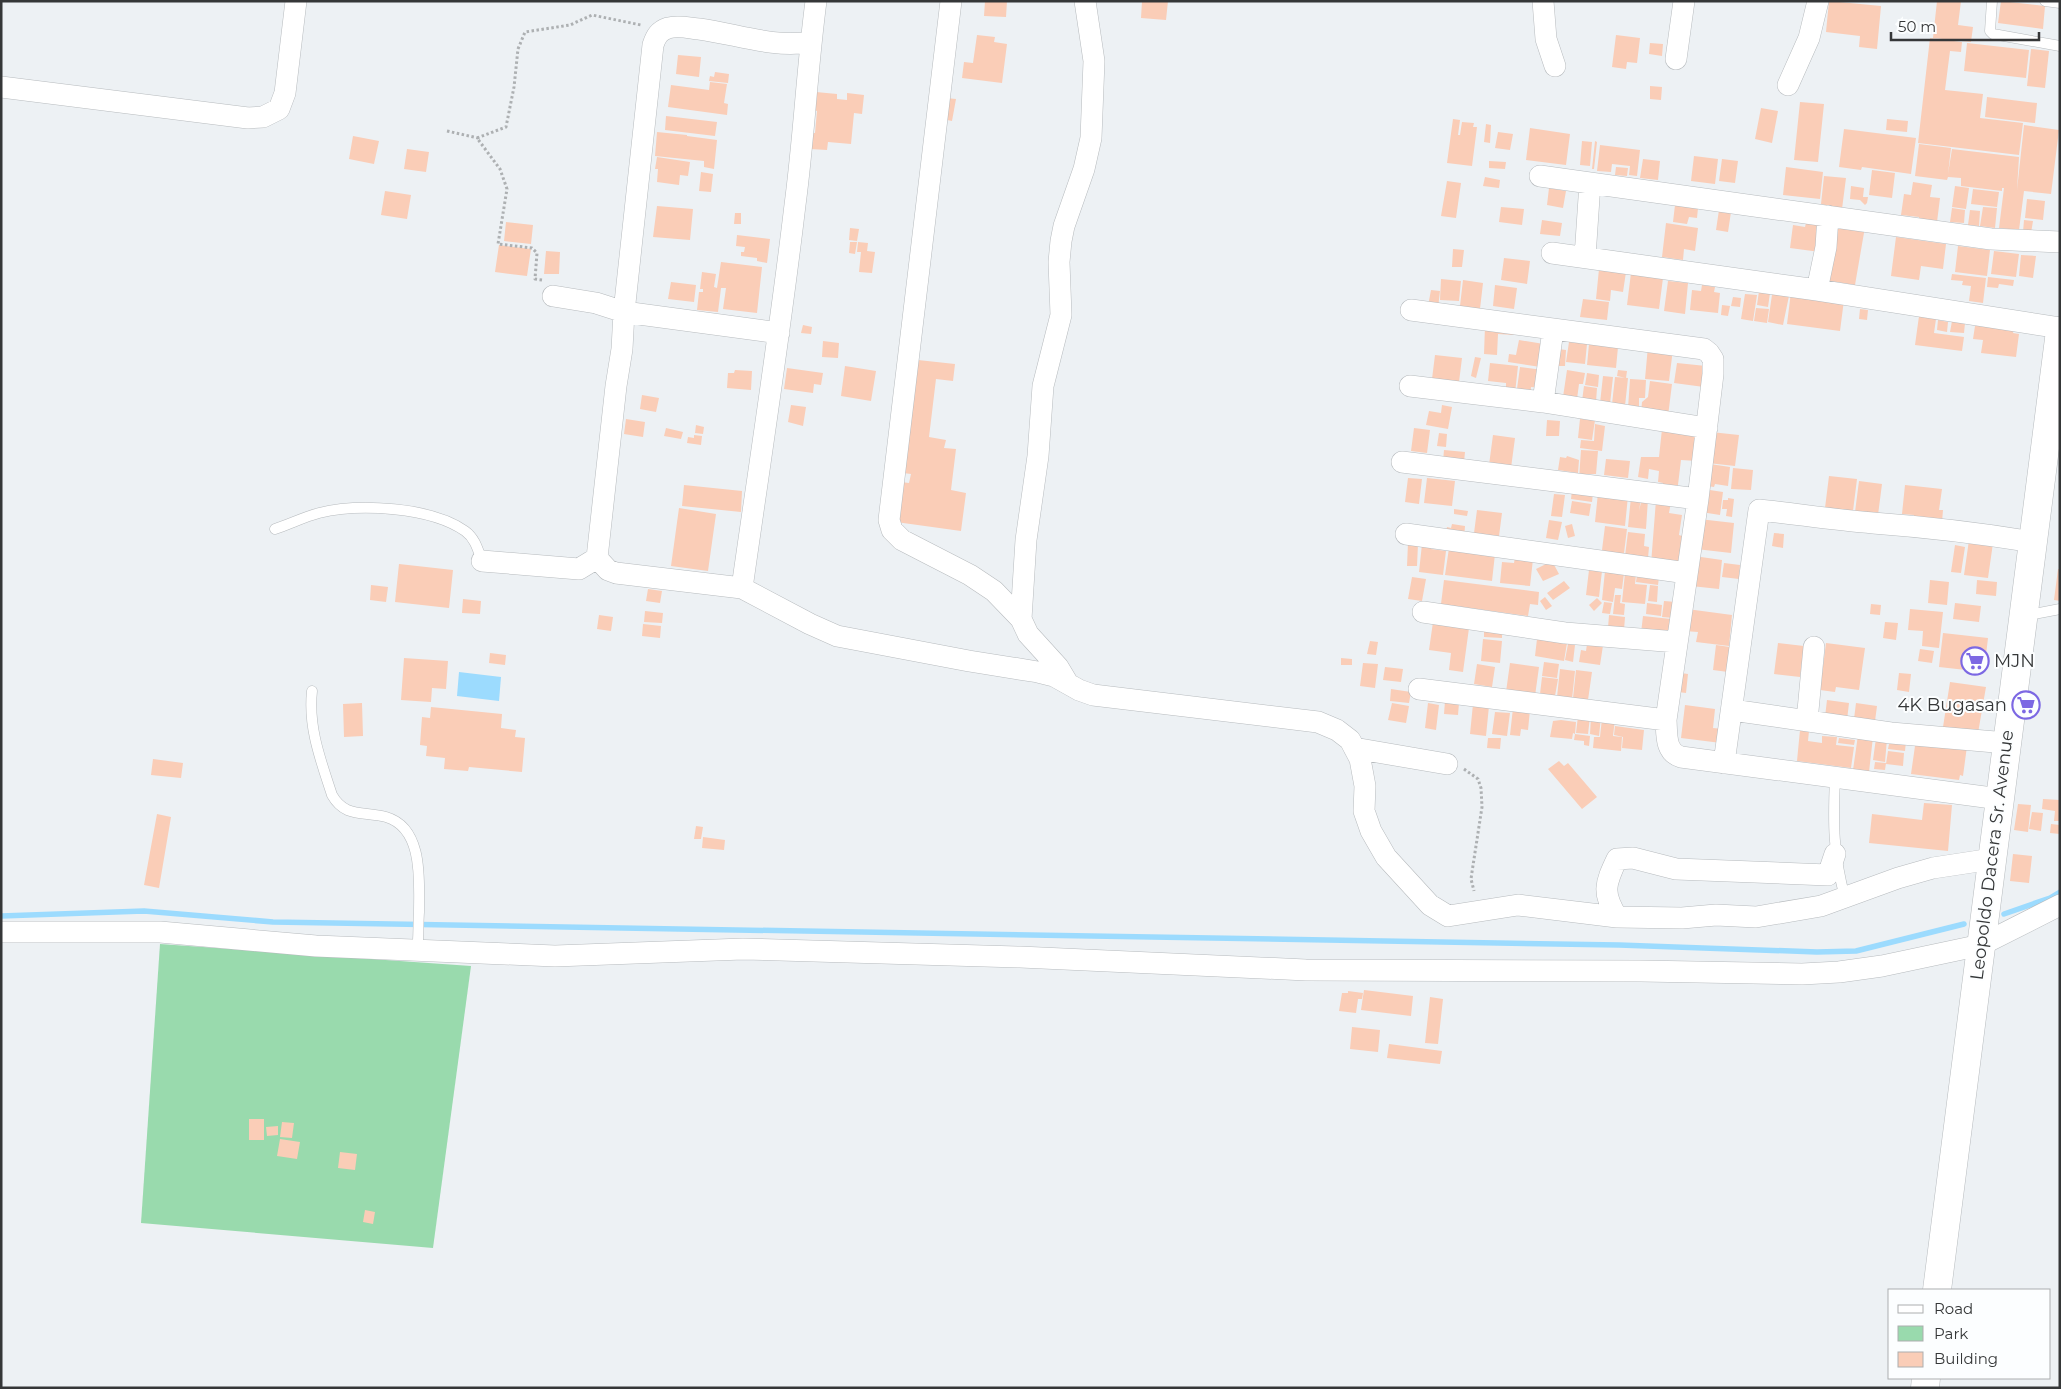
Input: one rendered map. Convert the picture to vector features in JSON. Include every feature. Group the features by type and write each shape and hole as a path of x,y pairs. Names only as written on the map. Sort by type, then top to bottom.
{"main road":[{"name":"Leopoldo Dacera Sr. Avenue","path":"1938,1289 2060,329"}],"street":[{"path":"1,87 248,118 264,117 279,109 285,93 296,1"},
{"path":"742,588 796,203 810,42 816,1"},
{"path":"951,1 888,520 892,530 902,540 970,575 994,591 1021,619 1028,634 1058,668 1067,682"},
{"path":"1021,619 1026,540 1038,456 1043,386 1061,315 1061,241 1092,138 1094,61 1092,37 1085,1"},
{"path":"1543,1 1546,39 1555,66"},
{"path":"1676,59 1684,1"},
{"path":"1788,86 1810,38 1818,1"},
{"path":"810,42 776,44 682,27 670,28 656,36 653,45 624,312 622,349 616,386 598,558 608,570 616,573 742,588 837,636 969,662 1038,672 1054,676 1079,690 1094,695 1318,722 1337,730 1350,740 1360,759 1365,786 1364,812 1370,831 1386,858 1430,905 1443,914 1452,915 1518,904 1617,917 1682,918 1716,915 1756,917 1821,906 1898,878 1933,868 1992,859"},
{"path":"1540,176 1991,238 2060,242"},
{"path":"1585,257 1590,183"},
{"path":"1817,290 1826,247 1828,216"},
{"path":"1552,253 1817,290 2060,329"},
{"path":"557,297 596,303 624,312 779,333"},
{"path":"1411,310 1704,349 1709,353 1714,365 1707,428 1666,720 1668,747 1673,755 2000,799"},
{"path":"1543,402 1553,330"},
{"path":"1410,386 1543,402 1707,428"},
{"path":"1402,462 1698,499"},
{"path":"1724,763 1759,510 1975,532 2032,542"},
{"path":"1406,534 1687,573"},
{"path":"482,561 579,569 598,558"},
{"path":"1423,612 1565,632 1677,642"},
{"path":"1807,721 1814,647"},
{"path":"1419,689 1666,720"},
{"path":"1732,710 1891,733 2007,743"},
{"path":"1354,748 1447,764"},
{"path":"1617,917 1607,901 1606,891 1609,875 1617,859 1633,858 1676,869 1828,875 1835,854"},
{"path":"1,932 160,932 316,946 418,945 555,956 743,949 1010,956 1306,970 1641,971 1802,974 1839,972 1882,966 1981,945 2060,905"}],"lane":[{"path":"1992,1 1990,31 1993,34 2060,46"},
{"path":"2045,1 2060,3"},
{"path":"275,529 320,513 359,508 402,510 445,521 466,532 476,544 482,561"},
{"path":"2023,616 2060,610"},
{"path":"312,692 310,710 312,726 332,795 342,810 388,818 402,826 412,842 419,866 418,945"},
{"path":"1835,777 1833,830 1835,854 1846,898"}],"path":[{"path":"447,131 478,138 506,127 514,87 518,49 525,32 570,25 592,15 622,20 662,31"},
{"path":"478,138 500,169 507,189 498,244 532,248 537,253 535,279 555,281 557,297"},
{"path":"1447,764 1471,773 1478,779 1481,788 1482,807 1471,879 1484,909"}],"green space":[{"path":"160,944 471,966 433,1248 141,1223"}],"water":[{"path":"459,672 501,677 499,701 457,696"}],"building":[{"path":"985,1 1007,1 1006,17 984,16"},
{"path":"1142,1 1168,1 1166,20 1141,18"},
{"path":"1829,1 1881,6 1877,49 1859,47 1860,36 1826,32"},
{"path":"1937,1 1961,1 1958,25 1973,27 1971,42 1933,38"},
{"path":"2001,1 2045,6 2043,29 1998,23"},
{"path":"977,35 995,37 994,42 1007,44 1002,83 962,78 964,62 973,63"},
{"path":"1616,35 1640,38 1637,63 1627,62 1626,69 1612,67"},
{"path":"1930,38 1962,42 1961,52 1950,51 1945,90 1983,94 1980,118 2023,123 2019,155 1918,143"},
{"path":"1650,43 1663,44 1662,56 1649,54"},
{"path":"1967,43 2029,50 2026,78 1964,71"},
{"path":"2031,49 2049,51 2045,88 2027,86"},
{"path":"678,55 701,57 699,77 676,74"},
{"path":"715,72 729,74 728,83 709,81 710,76 714,77"},
{"path":"710,82 727,84 724,103 728,104 727,115 668,107 671,85 709,90"},
{"path":"1650,86 1662,87 1661,100 1650,99"},
{"path":"816,92 837,94 837,99 847,100 847,93 864,95 862,114 854,113 851,144 828,142 827,150 810,149 812,133 815,133 817,111 814,110"},
{"path":"1987,97 2037,103 2035,123 1985,117"},
{"path":"946,98 956,99 952,121 942,119"},
{"path":"1800,102 1824,104 1818,162 1794,160"},
{"path":"1761,108 1778,111 1772,143 1755,139"},
{"path":"666,116 717,122 715,136 665,130"},
{"path":"1453,119 1460,120 1458,135 1460,135 1462,122 1474,123 1473,127 1477,127 1472,166 1447,163"},
{"path":"1887,119 1908,121 1907,132 1886,130"},
{"path":"1486,124 1491,125 1490,143 1484,142"},
{"path":"2024,125 2059,130 2051,194 2024,191 2019,230 1999,228 2004,188 2002,188 2002,191 1961,186 1961,178 1948,177 1947,180 1915,176 1919,144 1951,148 1948,174 1952,149 2019,157 2017,190"},
{"path":"1530,128 1570,134 1566,165 1526,160"},
{"path":"1844,129 1916,138 1911,174 1862,167 1861,170 1839,167"},
{"path":"657,132 717,140 714,169 704,167 704,161 655,156"},
{"path":"1498,132 1513,134 1510,150 1495,148"},
{"path":"353,136 379,141 374,164 349,159"},
{"path":"1582,141 1592,142 1590,166 1580,165"},
{"path":"1595,141 1597,142 1594,169 1592,169"},
{"path":"1600,145 1640,150 1637,176 1629,175 1630,166 1612,164 1611,172 1597,171"},
{"path":"407,149 429,152 426,172 404,169"},
{"path":"1694,156 1718,159 1715,184 1691,181"},
{"path":"657,157 690,162 688,176 680,175 679,185 657,182 658,169 655,169"},
{"path":"1643,159 1660,161 1658,180 1640,178"},
{"path":"1722,159 1738,161 1735,183 1719,181"},
{"path":"1489,161 1506,162 1505,169 1489,168"},
{"path":"1616,167 1628,168 1627,176 1615,175"},
{"path":"1786,167 1823,172 1820,199 1783,195"},
{"path":"1872,170 1895,173 1892,198 1869,195"},
{"path":"701,172 713,174 711,192 699,191"},
{"path":"1824,176 1846,178 1842,209 1821,204"},
{"path":"1485,177 1500,180 1499,188 1483,186"},
{"path":"1447,181 1461,183 1456,218 1441,216"},
{"path":"1913,182 1932,185 1930,197 1940,198 1937,222 1919,221 1919,217 1901,215 1904,194 1911,195"},
{"path":"1851,186 1864,188 1863,197 1868,197 1865,205 1860,200 1850,199"},
{"path":"1955,186 1969,188 1966,209 1952,207"},
{"path":"1549,188 1566,191 1563,208 1547,205"},
{"path":"1973,189 1999,192 1997,207 1971,204"},
{"path":"385,191 411,195 407,219 381,215"},
{"path":"2027,199 2045,201 2043,220 2025,218"},
{"path":"1675,205 1698,208 1697,218 1689,217 1687,224 1673,222"},
{"path":"657,206 693,209 690,240 653,237"},
{"path":"1501,207 1524,209 1522,225 1499,222"},
{"path":"1983,207 1997,208 1995,228 1980,226"},
{"path":"1952,208 1965,210 1964,223 1950,222"},
{"path":"1719,210 1731,212 1728,232 1716,230"},
{"path":"1970,210 1980,211 1979,226 1968,225"},
{"path":"735,213 741,213 741,224 734,224"},
{"path":"1542,220 1562,223 1560,236 1540,234"},
{"path":"2024,220 2033,221 2031,233 2023,232"},
{"path":"506,222 533,225 531,244 504,241"},
{"path":"1836,222 1865,227 1855,285 1824,280"},
{"path":"1666,223 1698,228 1695,251 1684,249 1683,260 1662,257"},
{"path":"1806,223 1824,225 1820,252 1790,248 1793,225 1805,227"},
{"path":"850,228 859,229 857,241 849,240"},
{"path":"737,235 770,239 767,263 757,261 757,258 741,256 741,252 744,252 745,247 736,246"},
{"path":"1896,237 1946,244 1943,269 1921,266 1919,280 1891,276"},
{"path":"850,242 857,242 855,254 849,253"},
{"path":"858,242 868,243 867,251 875,252 872,273 859,272 861,252 857,252"},
{"path":"499,245 531,249 527,276 495,272"},
{"path":"1958,246 1990,250 1987,276 1955,272"},
{"path":"1453,249 1464,250 1462,267 1452,267"},
{"path":"546,251 560,252 559,274 544,274"},
{"path":"1994,251 2019,254 2016,277 1991,274"},
{"path":"2021,255 2036,256 2033,278 2019,276"},
{"path":"1504,258 1530,261 1527,284 1501,280"},
{"path":"721,262 762,267 757,313 723,309 726,288 721,288 718,312 697,310 699,292 703,292 703,289 700,289 702,272 716,274 714,287 717,288"},
{"path":"1599,269 1626,272 1623,292 1611,290 1610,301 1596,299"},
{"path":"1631,273 1663,278 1659,309 1627,305"},
{"path":"1952,274 1986,278 1983,303 1969,301 1971,286 1962,285 1963,281 1951,280"},
{"path":"1988,277 2014,280 2013,286 1999,284 1998,288 1987,287"},
{"path":"1441,279 1461,281 1459,301 1440,300"},
{"path":"1463,280 1483,283 1480,309 1460,306"},
{"path":"1668,281 1688,283 1685,314 1664,311"},
{"path":"671,282 696,285 694,302 668,299"},
{"path":"1495,285 1517,288 1514,309 1493,306"},
{"path":"1702,285 1715,287 1714,292 1720,293 1718,313 1690,310 1692,290 1701,291"},
{"path":"1773,288 1790,291 1783,325 1768,322"},
{"path":"1431,290 1440,291 1438,308 1428,306"},
{"path":"1759,291 1770,293 1768,307 1757,305"},
{"path":"1791,292 1844,300 1840,331 1787,324"},
{"path":"1745,294 1757,295 1753,321 1741,319"},
{"path":"1733,297 1741,298 1740,307 1731,306"},
{"path":"1583,299 1609,302 1607,320 1580,317"},
{"path":"1722,305 1730,306 1728,316 1721,315"},
{"path":"1756,308 1769,309 1767,323 1754,321"},
{"path":"1860,309 1868,310 1867,320 1859,319"},
{"path":"1919,316 1936,319 1934,333 1964,337 1962,351 1915,345"},
{"path":"1938,320 1948,322 1947,332 1937,330"},
{"path":"1952,321 1965,323 1964,333 1950,332"},
{"path":"803,325 812,327 811,334 801,333"},
{"path":"1485,326 1514,327 1514,335 1498,334 1497,355 1484,354"},
{"path":"1975,326 2014,327 2013,333 2019,334 2016,357 1981,353 1983,340 1973,339"},
{"path":"1519,340 1550,345 1547,368 1508,362 1509,354 1516,355"},
{"path":"823,341 839,343 838,358 822,357"},
{"path":"1569,342 1587,344 1585,364 1566,362"},
{"path":"1589,344 1618,347 1616,368 1587,365"},
{"path":"1648,346 1673,349 1669,381 1645,379"},
{"path":"1558,349 1566,350 1565,366 1557,366"},
{"path":"1435,355 1462,358 1459,382 1432,379"},
{"path":"1475,357 1481,358 1476,378 1471,376"},
{"path":"918,360 955,364 953,381 936,379 929,437 946,440 944,448 956,449 951,490 966,493 961,531 896,522 901,482 909,483 911,474 903,473"},
{"path":"1490,363 1518,366 1515,393 1506,392 1506,383 1488,381"},
{"path":"1677,363 1706,366 1704,387 1674,383"},
{"path":"845,366 876,371 871,401 841,396"},
{"path":"1520,367 1543,370 1541,388 1531,387 1530,397 1516,396"},
{"path":"787,368 823,373 821,385 814,384 813,393 784,389"},
{"path":"735,370 752,371 751,390 727,388 728,373 734,373"},
{"path":"1567,370 1585,373 1583,384 1579,384 1577,399 1563,397"},
{"path":"1618,370 1627,371 1626,378 1617,376"},
{"path":"1587,373 1599,375 1598,387 1585,385"},
{"path":"1603,376 1613,377 1610,404 1600,403"},
{"path":"1615,377 1628,378 1625,406 1612,404"},
{"path":"1630,379 1646,380 1645,398 1639,398 1639,409 1628,408"},
{"path":"1650,381 1672,384 1668,416 1641,413 1642,402 1648,397"},
{"path":"1584,386 1597,388 1596,402 1582,401"},
{"path":"642,395 659,398 656,412 640,409"},
{"path":"791,405 806,407 803,426 788,422"},
{"path":"1442,405 1452,407 1448,429 1426,425 1429,411 1441,413"},
{"path":"626,419 645,422 643,437 624,434"},
{"path":"1580,419 1595,420 1592,440 1578,438"},
{"path":"1547,420 1560,421 1559,436 1546,436"},
{"path":"1595,424 1605,426 1602,451 1580,448 1581,440 1594,441"},
{"path":"696,425 704,427 703,434 695,433"},
{"path":"666,428 683,432 681,439 664,436"},
{"path":"1414,428 1430,430 1427,453 1411,451"},
{"path":"1662,429 1700,437 1697,461 1681,460 1677,493 1662,491 1663,483 1658,482 1659,471 1649,469 1648,479 1638,477 1641,457 1659,457"},
{"path":"1711,432 1739,435 1735,466 1708,463"},
{"path":"1439,433 1447,434 1446,447 1437,446"},
{"path":"694,435 702,436 701,445 687,443 688,437 694,438"},
{"path":"1493,435 1515,438 1511,468 1489,465"},
{"path":"1444,450 1465,452 1464,462 1443,461"},
{"path":"1581,450 1598,451 1596,474 1586,474 1586,479 1579,479"},
{"path":"1567,456 1579,460 1578,473 1558,470 1560,457 1566,458"},
{"path":"1606,459 1630,461 1628,478 1604,475"},
{"path":"1710,464 1730,467 1728,486 1715,484 1714,487 1707,486"},
{"path":"1733,468 1753,470 1751,490 1731,489"},
{"path":"1829,476 1857,479 1853,511 1825,508"},
{"path":"1408,478 1422,479 1419,504 1405,502"},
{"path":"1427,478 1455,481 1452,506 1424,503"},
{"path":"1859,481 1882,484 1878,515 1855,512"},
{"path":"684,485 742,491 741,512 682,506"},
{"path":"1905,485 1942,489 1939,510 1943,510 1942,522 1914,519 1914,515 1902,514"},
{"path":"1703,489 1723,492 1720,515 1701,512"},
{"path":"1572,490 1593,493 1592,502 1571,499"},
{"path":"1598,493 1628,496 1625,526 1595,522"},
{"path":"1554,494 1565,495 1562,517 1551,516"},
{"path":"1631,497 1641,498 1639,511 1642,498 1648,499 1646,529 1628,527"},
{"path":"1728,498 1734,499 1732,517 1726,516 1727,509 1722,509 1723,500 1728,500"},
{"path":"1656,500 1671,502 1669,513 1682,515 1679,535 1682,536 1678,567 1651,564"},
{"path":"1572,501 1591,504 1589,516 1570,513"},
{"path":"679,508 716,514 708,571 671,566"},
{"path":"1454,509 1468,511 1467,516 1454,514"},
{"path":"1477,510 1502,513 1499,536 1474,533"},
{"path":"1699,519 1734,523 1731,553 1696,549"},
{"path":"1549,520 1562,522 1558,540 1546,538"},
{"path":"1452,524 1465,526 1464,539 1446,534 1447,527 1451,528"},
{"path":"1572,524 1575,536 1568,538 1565,526"},
{"path":"1605,526 1627,529 1623,561 1601,558"},
{"path":"1628,532 1645,534 1644,546 1649,547 1648,558 1625,556"},
{"path":"1774,533 1784,534 1783,548 1772,546"},
{"path":"1969,540 1993,543 1988,578 1964,575"},
{"path":"1408,543 1418,544 1417,566 1407,566"},
{"path":"1422,544 1431,545 1431,549 1446,551 1443,575 1419,572"},
{"path":"1955,545 1965,547 1961,573 1951,572"},
{"path":"1449,548 1495,554 1492,581 1445,575"},
{"path":"1694,556 1722,560 1719,589 1691,586"},
{"path":"1515,557 1533,559 1530,586 1500,583 1502,562 1514,563"},
{"path":"1552,561 1559,574 1543,581 1536,569"},
{"path":"1724,563 1740,565 1739,579 1722,577"},
{"path":"399,564 453,570 449,608 395,602"},
{"path":"2058,569 2060,569 2060,601 2054,600"},
{"path":"1589,570 1602,571 1599,597 1586,595"},
{"path":"1605,571 1624,573 1622,589 1615,588 1613,602 1602,600"},
{"path":"1625,573 1636,575 1635,584 1647,585 1645,604 1622,602"},
{"path":"1637,575 1659,577 1658,585 1636,582"},
{"path":"1412,577 1426,579 1422,601 1408,599"},
{"path":"1444,580 1539,592 1538,605 1530,604 1528,616 1441,604"},
{"path":"1930,580 1949,582 1947,605 1928,603"},
{"path":"1977,580 1997,582 1996,596 1976,594"},
{"path":"1564,581 1570,588 1553,600 1547,593"},
{"path":"371,585 388,587 386,602 370,600"},
{"path":"1650,585 1658,586 1657,602 1648,601"},
{"path":"648,589 662,591 660,603 646,601"},
{"path":"1615,595 1621,595 1620,603 1625,604 1624,615 1613,614"},
{"path":"1545,597 1552,606 1546,610 1540,601"},
{"path":"1597,598 1602,603 1594,611 1589,605"},
{"path":"463,599 481,601 480,614 462,613"},
{"path":"1664,601 1676,602 1674,618 1662,617"},
{"path":"1604,602 1612,603 1610,614 1602,613"},
{"path":"1647,603 1662,605 1661,616 1646,614"},
{"path":"1955,603 1981,606 1979,622 1953,619"},
{"path":"1871,604 1881,605 1880,615 1870,614"},
{"path":"1687,609 1732,615 1729,646 1696,642 1698,632 1684,631"},
{"path":"1910,609 1943,612 1939,648 1922,646 1923,631 1908,630"},
{"path":"645,611 663,613 662,623 644,622"},
{"path":"599,615 613,617 611,631 597,629"},
{"path":"1609,615 1625,617 1624,630 1608,628"},
{"path":"1643,616 1671,619 1670,636 1641,633"},
{"path":"1433,622 1469,628 1463,672 1449,670 1451,653 1429,650"},
{"path":"1885,622 1898,623 1896,640 1883,638"},
{"path":"643,624 661,626 660,638 642,636"},
{"path":"1484,631 1502,632 1502,638 1484,637"},
{"path":"1943,633 1988,638 1984,672 1939,667"},
{"path":"1588,637 1604,639 1600,665 1579,662 1581,650 1586,651"},
{"path":"1483,639 1502,641 1500,663 1481,661"},
{"path":"1537,639 1567,643 1564,661 1535,656"},
{"path":"1370,641 1378,642 1376,655 1367,654"},
{"path":"1778,643 1804,646 1800,677 1774,674"},
{"path":"1826,643 1865,648 1859,690 1836,687 1835,692 1820,690"},
{"path":"1568,644 1575,645 1573,662 1565,660"},
{"path":"1716,645 1730,647 1728,672 1713,670"},
{"path":"1920,649 1934,651 1932,663 1918,661"},
{"path":"490,653 506,655 505,665 489,663"},
{"path":"404,658 448,661 446,689 432,688 431,702 401,700"},
{"path":"1341,658 1352,659 1352,665 1341,665"},
{"path":"1544,662 1559,664 1557,678 1542,676"},
{"path":"1363,663 1378,664 1375,688 1360,686"},
{"path":"1510,663 1539,667 1535,696 1506,692"},
{"path":"1477,664 1495,667 1492,687 1474,684"},
{"path":"1385,667 1403,669 1401,682 1383,680"},
{"path":"1560,669 1575,671 1572,699 1557,697"},
{"path":"1576,670 1592,672 1588,700 1573,698"},
{"path":"1681,673 1688,674 1686,693 1678,692"},
{"path":"1899,673 1911,674 1909,692 1897,690"},
{"path":"1542,677 1558,679 1555,696 1540,694"},
{"path":"1950,682 1986,687 1978,733 1943,727"},
{"path":"1391,689 1411,692 1409,703 1390,701"},
{"path":"1827,700 1849,703 1847,720 1825,717"},
{"path":"1445,701 1459,703 1458,715 1444,714"},
{"path":"362,703 363,736 344,737 343,704"},
{"path":"1392,703 1409,706 1406,723 1388,720"},
{"path":"1428,703 1439,705 1436,730 1425,728"},
{"path":"1856,703 1877,706 1875,721 1854,719"},
{"path":"1473,704 1489,706 1486,736 1470,734"},
{"path":"1685,705 1715,709 1713,728 1723,729 1721,743 1681,738"},
{"path":"431,707 502,714 501,728 516,730 515,737 525,738 522,772 469,767 468,771 444,769 445,758 426,756 427,746 420,745 422,717 430,718"},
{"path":"1513,708 1530,710 1528,730 1521,729 1520,736 1510,735"},
{"path":"1495,712 1510,713 1507,736 1492,734"},
{"path":"1578,716 1590,717 1588,734 1576,733"},
{"path":"1591,716 1601,717 1599,736 1590,734"},
{"path":"1602,718 1615,719 1613,736 1622,737 1621,751 1593,748 1594,737 1600,737"},
{"path":"1553,721 1576,722 1575,734 1573,733 1572,739 1550,737"},
{"path":"1615,726 1644,730 1642,750 1622,748 1623,737 1614,735"},
{"path":"1800,730 1809,731 1808,741 1822,743 1822,736 1837,737 1836,745 1854,747 1851,768 1797,761"},
{"path":"1575,734 1590,736 1589,746 1584,745 1584,741 1574,740"},
{"path":"1858,735 1873,737 1869,772 1853,770"},
{"path":"1488,738 1501,738 1500,749 1487,748"},
{"path":"1839,738 1855,740 1854,745 1838,743"},
{"path":"1876,738 1887,739 1885,762 1873,760"},
{"path":"1890,739 1906,741 1905,751 1888,749"},
{"path":"1916,739 1967,746 1963,776 1960,775 1959,780 1911,774"},
{"path":"1888,751 1904,753 1903,766 1886,764"},
{"path":"153,759 183,763 181,778 151,775"},
{"path":"1559,761 1564,766 1568,763 1597,797 1582,809 1548,769"},
{"path":"1875,762 1886,763 1885,770 1874,769"},
{"path":"2043,799 2060,800 2060,821 2054,821 2055,811 2042,809"},
{"path":"1924,803 1952,805 1948,851 1869,843 1872,814 1922,820"},
{"path":"2018,804 2031,805 2028,832 2014,830"},
{"path":"2032,812 2043,813 2041,831 2029,829"},
{"path":"157,814 171,817 159,888 144,885"},
{"path":"2051,824 2060,825 2060,834 2050,833"},
{"path":"696,826 703,827 701,839 694,839"},
{"path":"703,837 725,840 724,850 702,848"},
{"path":"2013,854 2032,856 2029,883 2010,881"},
{"path":"1364,990 1413,996 1411,1016 1361,1010"},
{"path":"1348,991 1363,993 1362,999 1358,999 1356,1013 1339,1011 1342,993 1348,993"},
{"path":"1430,997 1443,999 1438,1044 1425,1043"},
{"path":"1352,1027 1380,1030 1378,1052 1350,1049"},
{"path":"1389,1044 1442,1051 1440,1064 1387,1058"},
{"path":"249,1119 264,1119 264,1140 249,1140"},
{"path":"282,1122 294,1123 292,1138 280,1137"},
{"path":"278,1126 278,1135 267,1136 266,1127"},
{"path":"280,1139 300,1142 297,1159 277,1156"},
{"path":"340,1152 357,1154 355,1170 338,1168"},
{"path":"365,1210 375,1212 373,1224 363,1222"}],"waterway":[{"path":"2004,914 2050,898 2060,892"},
{"path":"1,916 144,911 273,922 1619,945 1817,952 1856,951 1964,924"}],"place":[{"name":"MJN","path":"1975,661"},
{"name":"4K Bugasan","path":"2026,705"}]}
